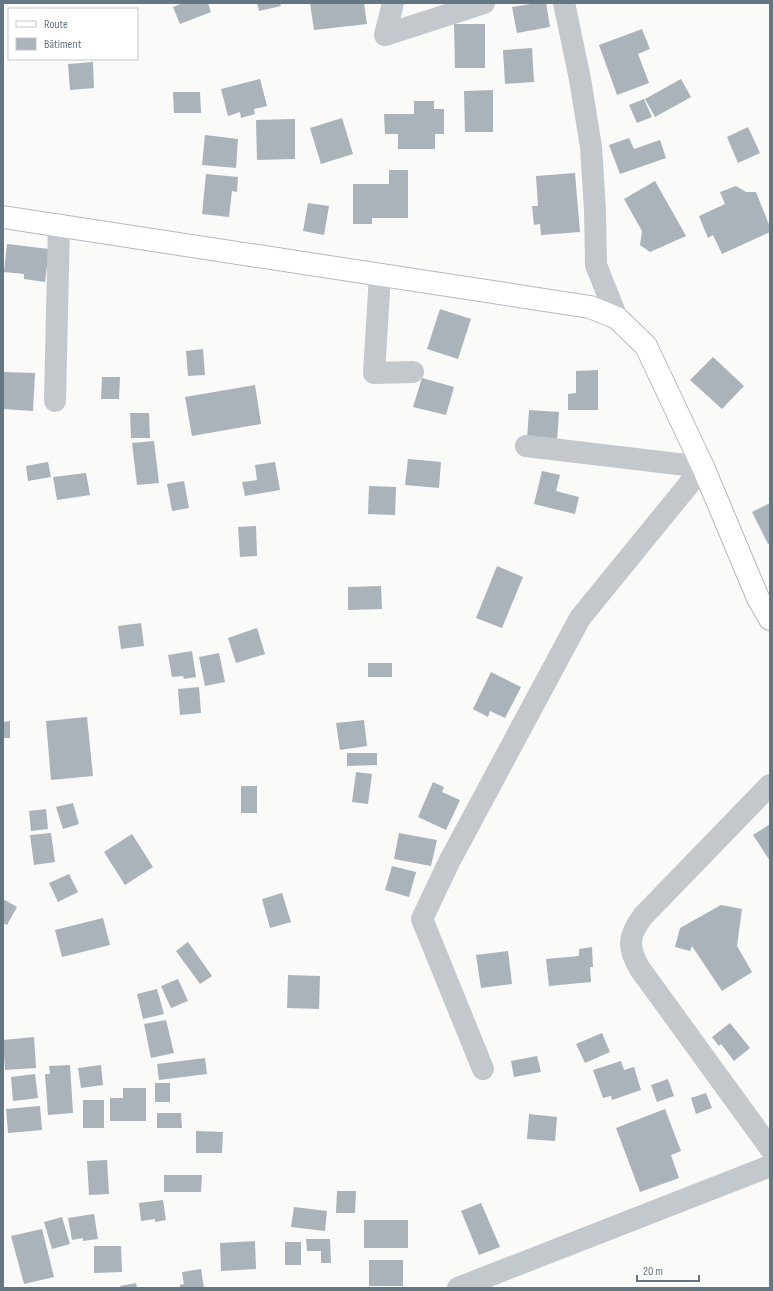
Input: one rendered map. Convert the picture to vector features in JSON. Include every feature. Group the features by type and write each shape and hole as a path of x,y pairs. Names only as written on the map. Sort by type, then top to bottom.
{"street":[{"path":"393,3 385,35 484,3"},
{"path":"564,3 580,79 591,147 595,210 596,265 617,318"},
{"path":"3,217 590,307 617,318 646,346 703,467 758,598 770,619"},
{"path":"55,401 59,225"},
{"path":"380,275 374,373 413,372"},
{"path":"526,446 703,467"},
{"path":"483,1069 422,919 450,862 580,618 703,467"},
{"path":"770,785 634,927 630,942 633,957 640,969 770,1148"},
{"path":"458,1288 770,1166"}],"building":[{"path":"183,3 208,3 211,12 180,24 173,7"},
{"path":"257,3 280,3 281,6 259,11"},
{"path":"310,3 364,3 367,24 314,30"},
{"path":"546,3 550,27 517,33 512,7"},
{"path":"454,24 485,24 485,68 455,68"},
{"path":"642,29 650,49 638,54 649,83 617,95 599,45"},
{"path":"532,48 534,82 505,84 503,50"},
{"path":"93,62 94,88 70,90 68,64"},
{"path":"260,79 267,106 254,109 255,114 241,118 240,112 228,116 221,89"},
{"path":"681,79 691,97 655,117 645,99"},
{"path":"493,90 493,132 465,132 464,91"},
{"path":"173,92 200,92 201,113 174,113"},
{"path":"644,99 652,117 637,123 629,105"},
{"path":"414,101 434,101 434,109 444,109 444,134 435,134 435,149 398,149 398,134 385,134 384,114 414,114"},
{"path":"342,118 353,154 321,164 310,128"},
{"path":"295,119 295,159 257,160 256,120"},
{"path":"748,127 760,153 738,163 727,137"},
{"path":"205,135 238,139 236,168 202,165"},
{"path":"629,138 634,149 660,140 666,158 620,174 609,145"},
{"path":"389,170 408,170 408,218 372,218 372,224 353,224 353,184 389,184"},
{"path":"575,173 580,232 541,235 540,224 534,225 532,206 538,206 536,176"},
{"path":"206,174 238,177 237,192 232,191 229,217 202,214"},
{"path":"655,181 686,236 650,252 640,245 642,231 624,199"},
{"path":"736,186 746,192 756,192 770,227 770,232 722,254 713,235 708,238 699,216 725,204 720,192"},
{"path":"308,203 329,206 324,235 303,231"},
{"path":"7,244 49,249 45,282 24,279 24,274 4,272"},
{"path":"440,309 471,319 458,359 427,349"},
{"path":"203,349 205,375 188,376 186,351"},
{"path":"713,357 744,386 722,409 690,380"},
{"path":"598,370 598,410 568,410 568,394 576,393 576,371"},
{"path":"3,372 35,373 33,411 3,409"},
{"path":"102,377 120,377 119,399 101,399"},
{"path":"422,378 454,387 446,415 413,407"},
{"path":"255,385 261,424 192,436 185,397"},
{"path":"529,410 559,412 557,441 527,439"},
{"path":"130,413 149,413 150,438 131,438"},
{"path":"154,441 159,483 137,485 132,443"},
{"path":"408,459 441,462 439,488 405,485"},
{"path":"48,462 51,477 28,481 26,466"},
{"path":"275,462 280,490 245,496 242,482 257,480 255,465"},
{"path":"542,471 560,475 556,491 579,497 575,514 534,504"},
{"path":"86,473 90,495 57,500 53,477"},
{"path":"184,481 189,508 172,511 167,484"},
{"path":"369,486 396,487 395,515 368,514"},
{"path":"770,503 770,543 768,544 752,512"},
{"path":"256,526 257,556 240,557 238,527"},
{"path":"497,566 523,577 502,628 476,618"},
{"path":"381,586 382,609 348,610 348,587"},
{"path":"141,623 144,646 121,649 118,626"},
{"path":"257,628 265,654 236,663 228,638"},
{"path":"192,651 196,677 184,679 183,676 172,677 168,655"},
{"path":"219,653 225,682 205,686 199,657"},
{"path":"368,663 392,663 392,677 368,677"},
{"path":"491,672 521,687 505,718 490,711 488,717 473,709"},
{"path":"199,687 201,713 180,715 178,689"},
{"path":"87,717 93,776 51,780 46,721"},
{"path":"364,720 367,746 340,750 336,723"},
{"path":"10,721 10,738 3,738 3,722"},
{"path":"347,753 377,753 377,765 347,766"},
{"path":"356,772 372,774 368,804 352,802"},
{"path":"433,782 444,787 442,792 460,800 446,830 418,817"},
{"path":"241,786 257,786 257,813 241,813"},
{"path":"73,803 79,824 63,829 56,807"},
{"path":"46,809 48,829 31,831 29,811"},
{"path":"770,824 770,861 753,835"},
{"path":"51,833 55,862 34,865 30,835"},
{"path":"399,833 437,840 431,866 394,859"},
{"path":"132,834 153,867 125,885 104,852"},
{"path":"392,866 416,872 409,897 385,890"},
{"path":"69,874 78,892 58,902 49,883"},
{"path":"282,893 291,922 270,928 262,899"},
{"path":"3,899 17,907 7,925 3,923"},
{"path":"721,905 742,909 737,946 752,972 722,991 692,946 690,951 675,947 680,928"},
{"path":"103,918 110,945 62,957 55,930"},
{"path":"188,942 212,976 200,984 176,951"},
{"path":"592,947 593,967 590,967 591,982 549,986 546,959 579,956 579,949"},
{"path":"508,951 512,984 481,988 476,955"},
{"path":"288,975 320,976 319,1009 287,1008"},
{"path":"178,979 188,1001 171,1008 161,986"},
{"path":"157,989 164,1014 143,1019 137,994"},
{"path":"166,1020 174,1053 151,1058 144,1024"},
{"path":"730,1023 750,1048 734,1061 721,1044 719,1046 712,1037"},
{"path":"602,1033 610,1052 585,1063 576,1044"},
{"path":"34,1037 36,1068 5,1070 3,1040"},
{"path":"537,1056 541,1072 514,1077 511,1061"},
{"path":"205,1058 207,1074 159,1080 157,1064"},
{"path":"621,1061 624,1070 634,1067 641,1090 612,1100 611,1096 603,1098 593,1070"},
{"path":"70,1065 73,1113 48,1115 45,1074 50,1074 49,1066"},
{"path":"101,1065 103,1085 81,1088 78,1068"},
{"path":"35,1074 38,1098 13,1101 11,1077"},
{"path":"668,1079 674,1096 657,1102 651,1085"},
{"path":"155,1083 170,1083 170,1102 155,1102"},
{"path":"123,1088 146,1088 146,1121 110,1121 110,1098 123,1098"},
{"path":"706,1093 712,1108 696,1114 691,1098"},
{"path":"83,1100 104,1100 104,1128 83,1128"},
{"path":"40,1106 42,1130 8,1133 6,1109"},
{"path":"665,1109 681,1151 671,1155 679,1178 640,1192 616,1128"},
{"path":"157,1113 181,1113 182,1128 157,1128"},
{"path":"529,1114 557,1117 555,1141 527,1139"},
{"path":"196,1131 223,1132 222,1153 196,1153"},
{"path":"107,1160 109,1194 89,1195 87,1161"},
{"path":"164,1175 202,1175 201,1192 164,1192"},
{"path":"337,1191 356,1191 355,1213 336,1213"},
{"path":"163,1200 166,1220 155,1222 155,1219 141,1221 139,1203"},
{"path":"481,1203 500,1247 479,1255 461,1211"},
{"path":"294,1207 327,1211 325,1231 291,1227"},
{"path":"94,1214 98,1239 83,1241 83,1238 72,1240 68,1218"},
{"path":"62,1217 70,1244 52,1249 44,1222"},
{"path":"364,1220 408,1220 408,1248 364,1248"},
{"path":"42,1229 54,1277 24,1284 11,1236"},
{"path":"306,1239 330,1239 331,1263 321,1263 321,1251 307,1251"},
{"path":"255,1241 256,1269 221,1271 220,1243"},
{"path":"285,1242 301,1242 301,1265 285,1265"},
{"path":"94,1246 121,1246 122,1272 94,1273"},
{"path":"369,1260 403,1260 403,1286 369,1286"},
{"path":"201,1269 204,1288 180,1288 180,1285 184,1284 182,1272"},
{"path":"136,1283 137,1288 121,1288 120,1286"}]}
